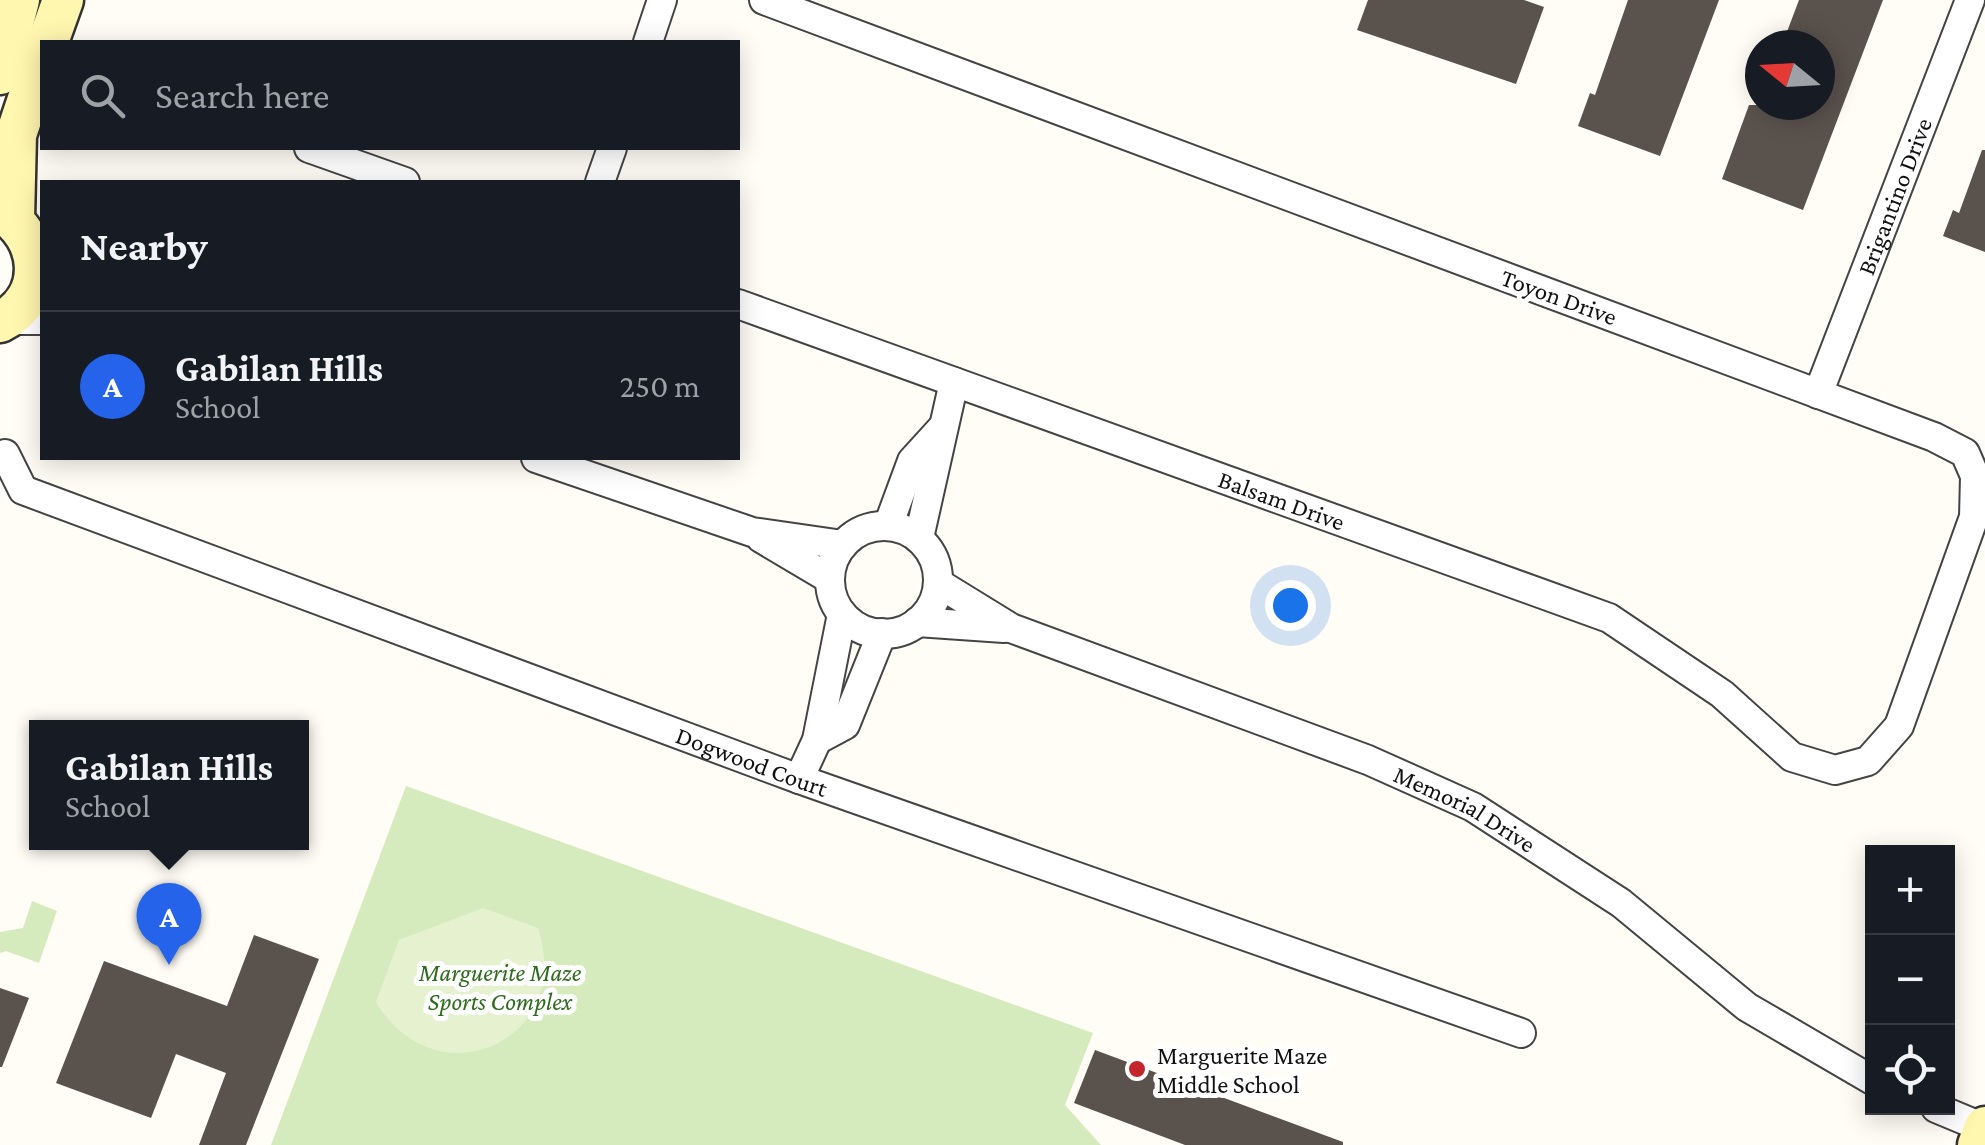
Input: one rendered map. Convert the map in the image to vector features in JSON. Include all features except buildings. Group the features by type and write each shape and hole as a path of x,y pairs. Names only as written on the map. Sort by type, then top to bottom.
{"street":[{"path":"0,74 19,0"},
{"path":"49,40 64,0"},
{"path":"649,40 662,0"},
{"name":"Toyon Drive","path":"764,0 1818,394 1964,453 1975,476 1974,517 1899,726 1868,761 1835,770 1792,758"},
{"name":"Brigantino Drive","path":"1818,394 1970,0"},
{"path":"16,321 31,292 16,135 40,63"},
{"path":"316,150 399,180"},
{"path":"601,180 611,150"},
{"name":"Balsam Drive","path":"740,305 1609,618 1722,694 1792,758"},
{"path":"919,538 954,382"},
{"path":"888,526 912,461 944,426"},
{"name":"Dogwood Court","path":"5,454 23,490 799,779 1521,1033"},
{"path":"542,460 752,532 843,545"},
{"path":"830,580 843,545 855,534 888,526 919,538 930,551 938,584 934,600 918,622"},
{"path":"752,532 830,580 842,614 856,626 882,633 918,622 1011,628"},
{"path":"938,584 1011,628"},
{"path":"799,779 817,740 842,614"},
{"name":"Memorial Drive","path":"1011,628 1368,760 1473,808 1621,903 1747,1006 1865,1076"},
{"path":"817,740 845,725 882,633"},
{"path":"1953,1115 1985,1128 1978,1145"}],"green space":[{"name":"Marguerite Maze Sports Complex","path":"406,786 1093,1033 1065,1105 1101,1145 271,1145"},
{"path":"32,901 57,911 39,963 6,951 0,953 0,932 23,928"},
{"path":"483,908 538,928 544,968 537,1001 519,1028 494,1045 464,1053 432,1049 402,1032 376,1002 399,940"}],"place":[{"name":"Gabilan Hills","path":"169,965"},
{"name":"Marguerite Maze Middle School","path":"1137,1069"}]}
